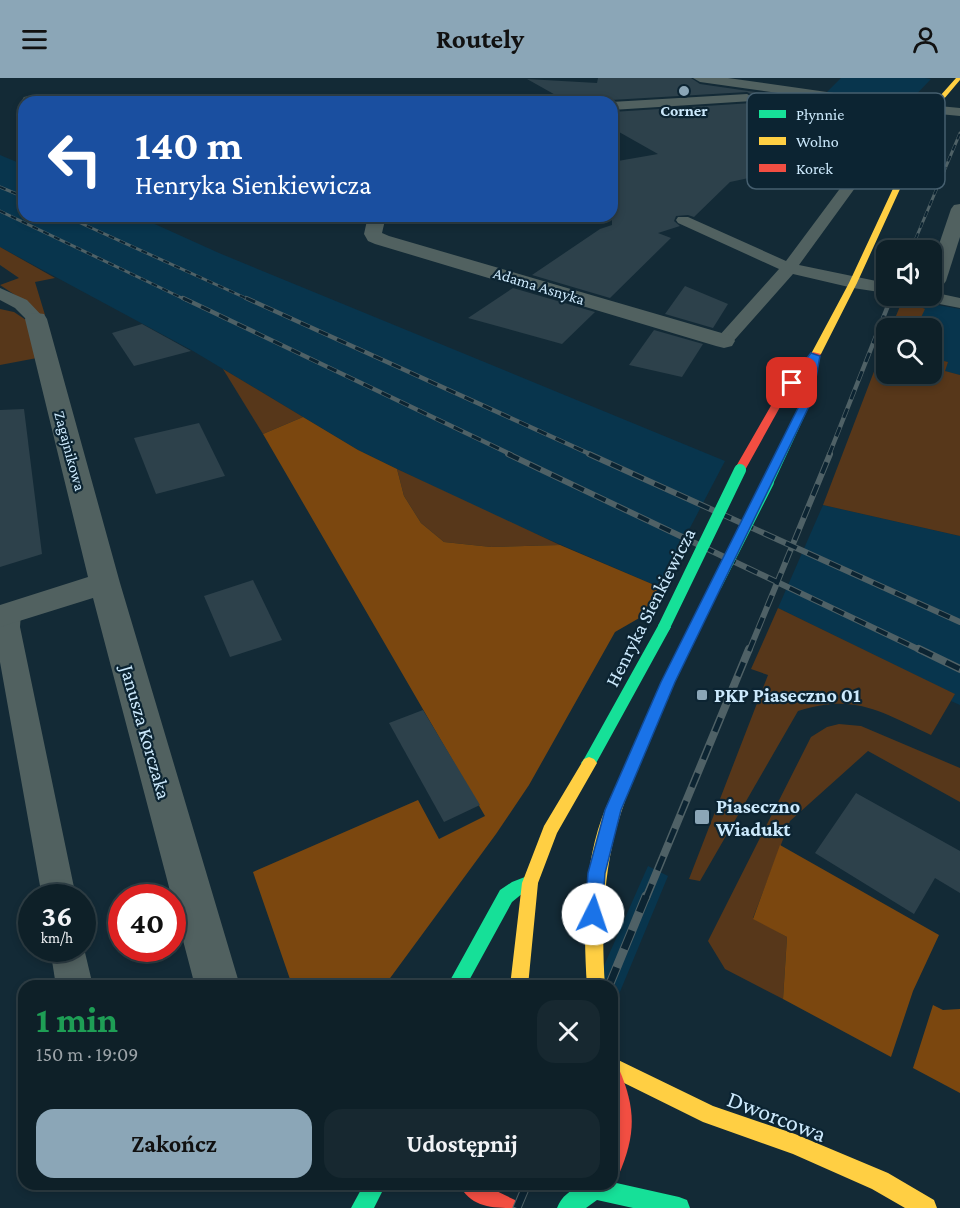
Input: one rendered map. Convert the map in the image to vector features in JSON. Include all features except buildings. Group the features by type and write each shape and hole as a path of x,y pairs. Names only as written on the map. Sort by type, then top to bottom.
{"street":[{"path":"700,78 799,93"},
{"name":"Henryka Sienkiewicza","path":"944,93 959,78"},
{"path":"816,93 826,84"},
{"path":"618,106 747,97"},
{"path":"945,111 960,112"},
{"name":"Henryka Sienkiewicza","path":"520,980 530,883 550,831 636,681 740,470 781,397 815,356 896,189"},
{"path":"942,267 960,209"},
{"name":"Adama Asnyka","path":"376,222 373,234 382,240 724,341"},
{"name":"Zagajnikowa","path":"36,320 105,583"},
{"name":"Henryka Sienkiewicza","path":"596,980 592,934 596,873 620,793 668,682 807,400 815,356"},
{"path":"4,614 105,583"},
{"name":"Janusza Korczaka","path":"105,583 216,980"},
{"path":"459,980 506,896 518,887 530,883"},
{"name":"Dworcowa","path":"618,1069 648,1086 710,1114 795,1144 880,1181 926,1208"},
{"path":"618,1093 622,1105 622,1135 618,1148"},
{"path":"362,1208 371,1190"},
{"path":"475,1190 502,1207"},
{"path":"568,1208 593,1190"},
{"path":"614,1190 679,1208"}],"lane":[{"path":"724,341 789,268 847,189"},
{"path":"683,220 789,268 876,287"},
{"path":"942,290 960,303"},
{"path":"0,293 21,304 36,320"},
{"path":"4,614 56,884"},
{"path":"71,962 74,980"}],"shaded area":[{"path":"841,78 931,79 918,93 826,93"},
{"path":"0,155 18,162 18,222 150,222 219,253 725,461 659,587 494,516 358,450 193,351 0,247"},
{"path":"0,247 55,278 35,282 45,315 40,317 24,301 0,285 19,278 0,265"},
{"path":"900,306 918,306 925,309 921,318 895,318"},
{"path":"918,306 942,306 960,309 960,375 944,371 948,362 942,360 942,318 920,318 924,309"},
{"path":"0,309 14,312 26,320 37,358 0,365"},
{"path":"942,360 948,362 945,371 960,375 960,536 823,505 876,366 876,384 942,384"},
{"path":"223,369 303,417 263,434"},
{"path":"303,417 358,450 397,469 404,496 421,523 444,542 491,547 560,545 659,587 641,617 615,632 529,785 496,834 389,980 290,980 253,872 418,800 439,839 485,816 263,434"},
{"path":"397,469 560,545 491,547 444,542 421,523 404,496"},
{"path":"823,505 960,536 960,705 951,701 954,694 778,608"},
{"path":"778,608 955,694 931,735 882,713 852,705 818,706 798,711 700,881 689,879 768,675 751,669"},
{"path":"839,724 861,726 960,768 960,802 868,751 790,821 753,918 787,937 783,999 725,969 708,941 811,737 827,727"},
{"path":"780,845 939,935 913,991 891,1057 783,999 787,937 753,919"},
{"path":"648,866 668,876 618,997 618,980 598,980"},
{"path":"933,1005 943,1010 960,1009 960,1093 913,1068"}],"railway":[{"path":"945,169 960,133"},
{"path":"0,187 18,194"},
{"path":"915,240 937,189"},
{"path":"0,211 18,220"},
{"path":"23,222 186,300"},
{"path":"78,222 250,300"},
{"path":"183,298 512,455"},
{"path":"246,298 592,455"},
{"path":"829,455 888,306"},
{"path":"508,454 777,582"},
{"path":"589,454 792,546"},
{"path":"792,546 830,454"},
{"path":"777,582 792,546"},
{"path":"792,546 960,622"},
{"path":"749,651 777,582"},
{"path":"777,582 922,651"},
{"path":"646,898 749,649"},
{"path":"919,649 960,669"},
{"path":"611,980 646,896"},
{"path":"517,1208 524,1190"}],"traffic: fast":[{"path":"768,482 807,400 814,360"},
{"path":"664,627 740,470"},
{"path":"716,585 768,482"},
{"path":"617,801 668,682 716,585"},
{"path":"589,763 664,627"},
{"path":"459,980 506,896 518,887 530,883"},
{"path":"362,1208 372,1190"},
{"path":"568,1208 593,1190"},
{"path":"601,1190 679,1208"}],"traffic: slow":[{"path":"945,94 959,78"},
{"path":"816,354 853,283 896,189"},
{"path":"520,980 530,883 550,831 589,763"},
{"path":"596,980 595,892 602,846 617,801"},
{"path":"618,1070 710,1115 795,1144 880,1181 926,1208"}],"traffic: jam":[{"path":"740,470 781,397 816,354"},
{"path":"618,1091 622,1110 622,1133 618,1152"},
{"path":"475,1190 480,1195 507,1208"}],"place":[{"name":"Corner","path":"684,91"},
{"name":"PKP Piaseczno 01","path":"702,695"},
{"name":"Piaseczno Wiadukt","path":"702,817"}],"route":[{"path":"593,914 596,873 613,810 668,682 807,400 815,356 792,383"}]}
